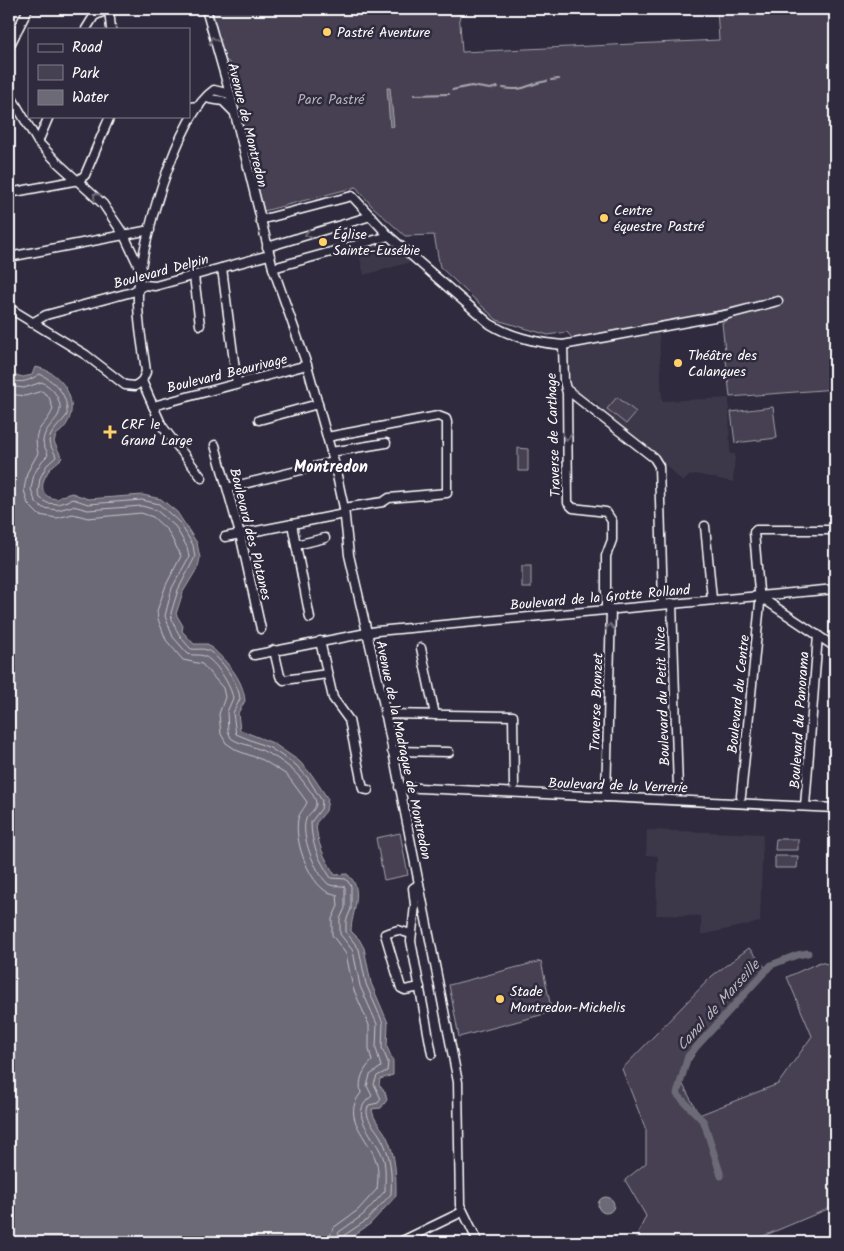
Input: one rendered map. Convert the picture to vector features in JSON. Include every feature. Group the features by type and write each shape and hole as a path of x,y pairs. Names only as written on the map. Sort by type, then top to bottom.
{"street":[{"path":"9,46 28,9"},
{"path":"87,28 94,16 109,9 111,28"},
{"name":"Avenue de Montredon","path":"206,9 230,94 232,111 273,268"},
{"path":"191,117 217,90 223,81 222,71"},
{"path":"9,308 86,355 124,385 134,386 142,381 146,372 138,312 138,289 150,230 166,176 191,117 199,106 210,93 217,90 230,94"},
{"path":"9,93 38,142 103,204 124,235 141,271"},
{"path":"210,99 223,101 232,111"},
{"path":"190,107 199,106"},
{"path":"38,142 48,118"},
{"path":"9,193 79,180 85,174 109,118"},
{"path":"260,220 352,196 389,236 490,324 507,332 538,342 563,345 725,315 778,301"},
{"name":"Boulevard Delpin","path":"32,323 46,315 138,289 145,285 155,286 222,268 371,216"},
{"path":"9,256 150,230"},
{"path":"273,268 389,236"},
{"path":"222,268 237,385"},
{"name":"Avenue de la Madrague de Montredon","path":"273,268 307,365 332,452 344,511 349,555 385,714 458,1082 459,1203 478,1242"},
{"path":"194,276 200,325"},
{"name":"Traverse de Carthage","path":"563,345 564,381 566,388 568,503 573,508 609,514 612,521 612,540 606,556 608,609"},
{"name":"Boulevard Beaurivage","path":"153,406 307,365"},
{"path":"142,381 162,426 202,478"},
{"path":"566,388 654,458 659,466 663,603"},
{"path":"259,420 318,404"},
{"path":"224,537 292,524 383,502 388,498 447,494 447,422 442,417 328,436"},
{"path":"332,452 386,443"},
{"name":"Boulevard des Platanes","path":"215,445 240,534 261,629"},
{"path":"231,487 334,462"},
{"path":"292,524 310,618"},
{"path":"705,526 712,599"},
{"name":"Boulevard du Centre","path":"741,796 759,596 754,536 756,530 835,530"},
{"path":"296,544 325,538"},
{"name":"Boulevard de la Grotte Rolland","path":"254,655 367,632 663,603 835,589"},
{"path":"759,596 835,647"},
{"name":"Boulevard du Petit Nice","path":"672,603 678,789"},
{"name":"Traverse Bronzet","path":"606,797 608,609"},
{"name":"Boulevard du Panorama","path":"805,806 818,635"},
{"path":"320,641 332,698 349,720 363,788 368,790"},
{"path":"421,648 436,715"},
{"path":"274,650 280,676 284,680 327,674"},
{"path":"385,714 514,716 514,785"},
{"path":"392,751 449,752"},
{"name":"Boulevard de la Verrerie","path":"400,787 835,808"},
{"path":"419,884 413,888 415,905 411,934 432,1054"},
{"path":"411,934 398,930 385,934 401,988 405,990 420,987"},
{"path":"400,1242 462,1212"}],"shaded area":[{"path":"389,241 411,262 364,275 358,250"},
{"path":"659,331 662,401 729,398 730,454 735,454 733,482 696,474 689,476 683,482 654,454 654,450 649,450 611,420 595,401 588,400 571,386 568,353 575,350 578,345"},
{"path":"647,830 763,834 760,922 701,935 701,916 656,915 658,856 646,855"}],"green space":[{"name":"Parc Pastré","path":"212,9 459,9 462,52 719,40 717,9 835,9 835,389 730,397 722,323 752,304 617,332 573,339 567,332 548,335 497,320 440,267 434,235 405,236 372,206 356,187 264,211 236,102 231,64 223,58"},
{"path":"617,397 636,412 626,424 607,409"},
{"path":"773,407 777,438 735,443 731,412"},
{"path":"518,448 528,449 528,471 518,471"},
{"path":"522,566 531,566 531,588 522,588"},
{"path":"400,833 408,875 384,880 376,838"},
{"path":"776,839 798,839 798,850 775,850"},
{"path":"775,856 798,856 797,868 775,868"},
{"path":"749,948 766,968 719,1018 679,1077 699,1115 778,1084 812,1036 787,977 820,962 835,966 835,1206 754,1240 754,1242 634,1242 646,1216 625,1180 646,1163 646,1130 622,1069 712,976"},
{"name":"Stade Montredon-Michelis","path":"541,961 552,1012 459,1037 449,985"},
{"path":"618,1239 634,1242 615,1242"}],"water":[{"path":"387,88 390,88 394,126 390,127"},
{"path":"35,367 47,371 64,385 69,395 71,406 70,417 65,427 56,435 54,442 62,458 51,468 44,479 44,492 47,496 58,499 61,496 72,493 88,499 143,495 161,499 177,512 197,543 200,558 198,567 183,592 176,614 183,626 182,631 194,644 208,644 227,663 237,677 244,692 245,701 238,713 240,730 273,743 299,761 312,775 328,799 326,811 316,823 318,837 324,856 335,875 347,874 353,880 356,887 357,894 351,931 364,948 371,983 388,1023 387,1047 393,1061 393,1075 380,1079 379,1085 385,1092 387,1100 381,1108 372,1109 376,1120 387,1137 394,1159 396,1196 370,1224 344,1242 9,1242 9,373 23,377 32,375"},
{"path":"603,1197 609,1197 614,1202 612,1211 603,1213 598,1208 598,1202"}],"waterway":[{"path":"551,80 559,79"},
{"path":"503,88 517,89 547,81"},
{"path":"452,90 471,86 490,89 498,87"},
{"path":"414,95 449,94"},
{"name":"Canal de Marseille","path":"721,1176 704,1122 677,1094 688,1056 771,965 808,953"}],"place":[{"name":"Pastré Aventure","path":"327,32"},
{"name":"Centre équestre Pastré","path":"604,218"},
{"name":"Église Sainte-Eusébie","path":"323,242"},
{"name":"Théâtre des Calanques","path":"678,363"},
{"name":"CRF le Grand Large","path":"110,432"},
{"name":"Stade Montredon-Michelis","path":"500,999"}],"district":[{"name":"Montredon","path":"331,466"}]}
